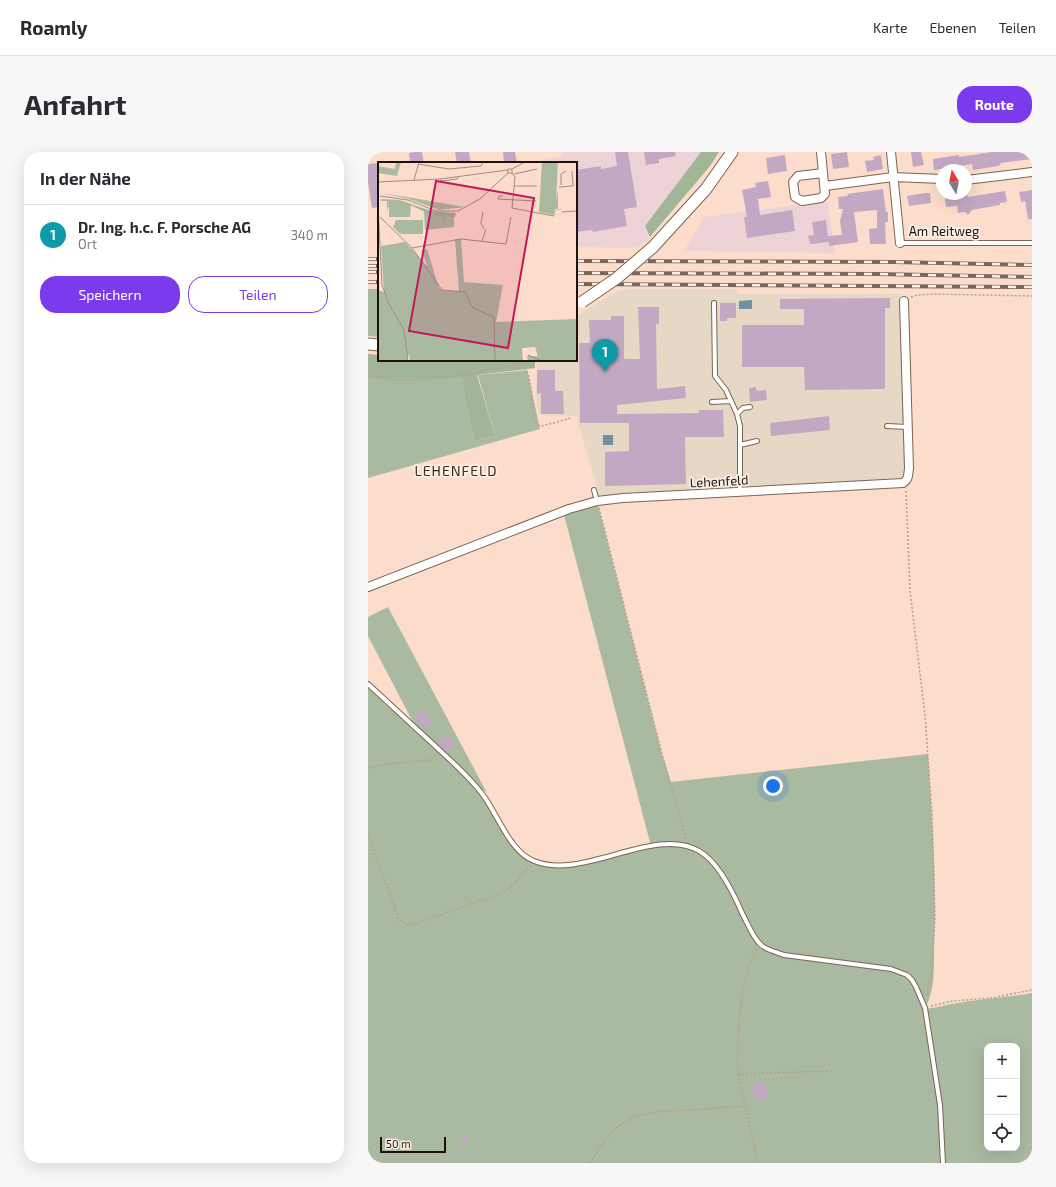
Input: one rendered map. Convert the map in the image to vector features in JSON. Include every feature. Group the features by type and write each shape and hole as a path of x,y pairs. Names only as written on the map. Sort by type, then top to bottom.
{"main road":[{"path":"579,304 617,278 653,247 706,189 732,152"},
{"path":"368,344 378,345"}],"street":[{"path":"821,152 825,186 825,194 821,198 802,201 795,197 793,182 798,176 823,173"},
{"name":"Am Reitweg","path":"892,152 900,243"},
{"path":"972,179 1032,172"},
{"path":"825,186 894,178 936,180"},
{"path":"904,301 909,468 906,481"},
{"name":"Lehenfeld","path":"368,586 563,511 597,501 903,483 906,481"}],"lane":[{"name":"Am Reitweg","path":"900,243 1032,243"},
{"path":"714,303 715,376 726,390 737,414 740,426 740,492"},
{"path":"712,402 731,401"},
{"path":"737,414 744,408 750,407"},
{"path":"887,426 907,427"},
{"path":"740,445 757,441"},
{"path":"594,490 597,501"},
{"path":"368,684 473,782 493,809 515,846 523,855 534,861 551,866 570,865 664,844 670,843 688,845 701,852 725,879 748,925 760,944 784,955 891,969 907,976 916,986 925,1008 940,1105 944,1163"}],"path":[{"path":"904,301 917,295 933,294 1032,296"},
{"path":"368,376 378,379 416,380 467,374 521,364 528,373 534,421 537,425 542,426 571,418"},
{"path":"906,481 910,591 925,723 932,814 935,918 931,976 925,1008 943,1002 991,998 1032,990"},
{"path":"597,501 660,746 688,845"},
{"path":"368,768 386,764 429,760 435,757 439,750"},
{"path":"368,834 398,920 409,926 509,889 534,861"},
{"path":"758,1163 738,1074 737,1059 740,1013 743,994 752,956 760,944"},
{"path":"738,1074 832,1071"},
{"path":"590,1163 602,1144 615,1129 628,1120 645,1114 746,1106"}],"shaded area":[{"path":"562,152 701,152 645,226 650,237 639,247 631,248 577,247 577,162 539,162 563,156"},
{"path":"827,201 835,253 684,251 704,217"},
{"path":"626,289 737,289 738,294 900,294 904,315 904,469 907,481 600,498 577,416 539,415 536,395 537,361 577,361 577,315 614,293"}],"green space":[{"path":"701,152 719,152 710,166 650,237 645,226"},
{"path":"368,289 378,289 378,337 368,336"},
{"path":"368,354 378,355 378,361 535,361 535,368 477,375 495,436 474,441 461,378 379,378 368,375"},
{"path":"527,370 540,429 368,478 368,375 379,378 461,378 474,441 495,436 478,375"},
{"path":"597,501 662,754 671,782 928,754 934,852 935,925 934,972 931,994 925,1008 1032,993 1032,1163 368,1163 368,684 416,728 368,636 368,617 388,607 487,793 458,767 473,782 507,834 523,855 551,866 570,865 651,846 563,511"}],"water":[{"path":"752,300 752,309 739,309 739,301"},
{"path":"603,435 613,435 613,445 603,445"}],"building":[{"path":"422,152 424,162 410,162 409,153"},
{"path":"455,152 469,152 471,162 457,162"},
{"path":"503,152 515,152 517,162 504,162"},
{"path":"615,152 628,152 637,207 624,209 627,226 593,232 592,230 577,232 577,170 601,166 601,169 617,166"},
{"path":"644,152 675,152 676,156 659,159 659,163 646,165"},
{"path":"847,152 849,167 833,169 831,154"},
{"path":"911,152 921,152 924,165 913,167"},
{"path":"992,152 1032,152 1032,159 1001,163 999,166 973,170 972,164 936,164 936,170 934,170 933,159 959,155 959,157"},
{"path":"785,155 787,171 768,174 766,158"},
{"path":"881,155 883,169 867,172 865,161 874,160 873,157"},
{"path":"378,163 378,207 372,208 368,182 368,164"},
{"path":"768,181 771,197 758,199 760,215 792,210 795,231 747,238 744,217 747,217 742,190 756,187 755,183"},
{"path":"883,189 886,212 888,212 888,222 885,222 886,244 870,244 869,229 877,228 877,210 854,212 858,242 829,246 829,242 810,244 808,236 814,235 812,222 826,220 828,236 842,235 840,221 843,209 839,209 838,197 848,196 847,194"},
{"path":"1032,190 1032,219 1028,219 1025,201 1021,202 1019,192"},
{"path":"1005,191 1007,202 1000,203 1000,205 972,210 968,215 965,212 958,213 957,206 946,207 945,200 972,200 972,196"},
{"path":"930,193 931,203 909,206 907,196"},
{"path":"890,298 890,308 885,308 885,389 805,390 804,367 742,367 742,325 804,325 804,309 780,309 780,299"},
{"path":"720,303 736,303 736,318 727,318 727,321 720,321"},
{"path":"638,307 659,307 659,324 656,324 657,389 685,386 686,398 617,405 617,414 699,413 699,410 723,410 724,437 685,437 686,484 605,486 605,452 629,451 629,423 580,423 579,343 590,343 589,320 611,320 611,316 624,316 624,359 640,359"},
{"path":"537,370 555,370 555,391 563,391 564,414 541,414 541,393 537,394"},
{"path":"756,387 757,391 766,390 767,400 750,402 749,388"},
{"path":"829,416 830,430 771,436 770,423"},
{"path":"424,710 432,724 424,728 422,725 420,726 414,715"},
{"path":"449,736 454,746 446,751 437,743"},
{"path":"765,1083 768,1099 755,1101 753,1085"},
{"path":"466,1135 469,1142 463,1145 460,1138"}],"railway":[{"path":"368,259 378,259"},
{"path":"577,261 895,262 1032,265"},
{"path":"368,266 378,266"},
{"path":"368,272 378,272"},
{"path":"577,273 876,274 1032,277"},
{"path":"368,282 378,282"},
{"path":"577,284 1032,287"}],"place":[{"name":"Dr. Ing. h.c. F. Porsche AG","path":"605,372"}],"district":[{"name":"LEHENFELD","path":"456,471"}]}
